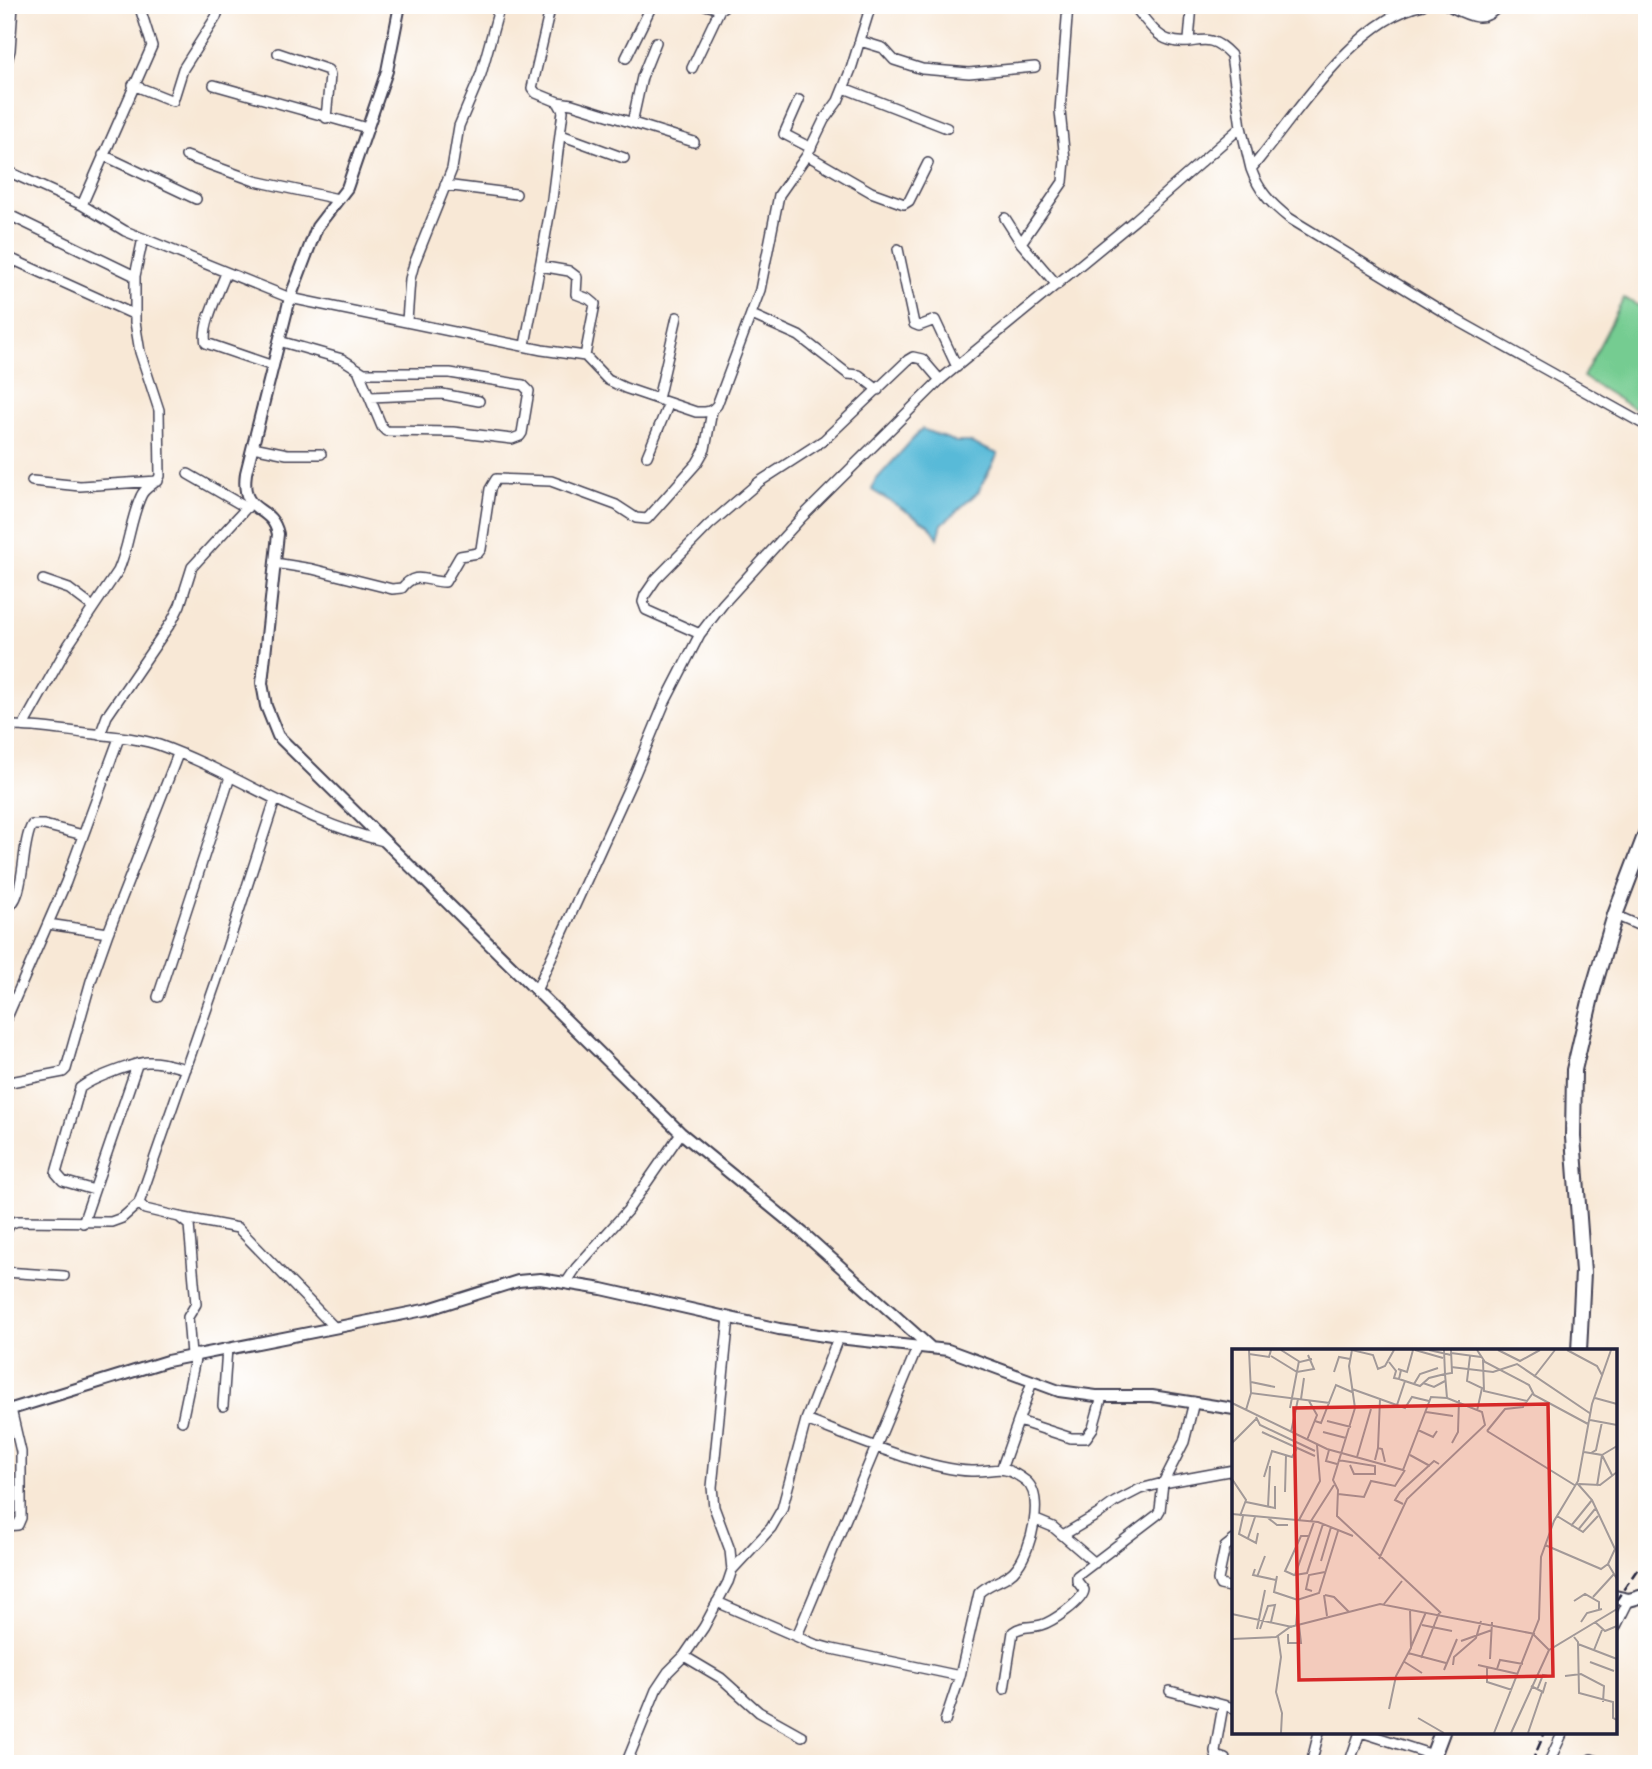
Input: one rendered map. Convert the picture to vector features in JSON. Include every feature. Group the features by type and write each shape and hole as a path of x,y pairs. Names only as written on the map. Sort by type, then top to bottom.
{"main road":[{"path":"1579,1349 1583,1272 1573,1137 1573,1079 1581,1036 1615,915 1647,831"},
{"path":"1617,1597 1629,1600 1647,1595"},
{"path":"1431,1759 1441,1734"}],"street":[{"path":"5,69 10,50 13,5"},
{"path":"82,205 152,46 139,5"},
{"path":"133,85 173,101 183,69 216,17 220,5"},
{"path":"248,506 244,488 290,298 317,227 347,188 387,71 400,5"},
{"path":"551,5 532,88 537,93 558,102 694,142"},
{"path":"626,58 652,5"},
{"path":"692,68 723,7 707,5"},
{"path":"275,563 312,569 392,589 402,587 415,577 445,582 460,556 478,553 481,549 491,484 502,478 551,481 617,505 636,517 647,519 697,463 705,449 712,411 717,405 760,290 779,195 809,152 824,120 844,89 871,5"},
{"path":"1021,243 1058,191 1065,172 1060,111 1068,5"},
{"path":"1133,5 1158,33 1168,40 1214,41 1231,55 1241,127 1251,169 1258,187 1270,204 1455,319 1647,426"},
{"path":"1189,40 1192,5"},
{"path":"1251,169 1350,50 1374,28 1397,13 1423,5"},
{"path":"1447,5 1471,18 1480,19 1489,16 1499,5"},
{"path":"407,321 410,279 414,264 452,169 459,126 481,74 499,9"},
{"path":"860,41 883,48 894,60 933,70 969,73 1035,67"},
{"path":"632,123 642,77 656,42"},
{"path":"278,53 328,70 330,76 326,118"},
{"path":"214,85 367,128"},
{"path":"844,89 947,128"},
{"path":"799,100 784,134 786,138 871,192 904,204 909,201 928,163"},
{"path":"525,345 561,135 563,111 558,102"},
{"path":"536,991 665,702 700,634 758,564 802,517 940,380 1057,285 1241,127"},
{"path":"561,135 624,158"},
{"path":"103,155 196,199"},
{"path":"186,156 254,181 338,200"},
{"path":"5,170 82,205 125,231 290,298 585,356 608,380 696,412 712,411"},
{"path":"445,185 516,194"},
{"path":"5,213 135,276"},
{"path":"1005,218 1021,243 1057,285"},
{"path":"23,726 69,644 124,557 142,494 158,481 161,466 159,410 139,352 135,316 135,276 143,238"},
{"path":"898,249 914,324 919,326 935,320 957,367"},
{"path":"5,277 10,258 135,316"},
{"path":"540,266 574,273 577,277 576,294 595,304 585,356"},
{"path":"226,273 206,327 206,343 273,366"},
{"path":"752,315 799,336 848,374 859,375 878,390"},
{"path":"658,399 677,317"},
{"path":"279,341 342,359 359,372 382,427 386,430 453,432 512,439 522,433 529,391 523,385 458,374 359,372"},
{"path":"700,634 646,610 643,602 645,595 656,579 736,500 786,463 824,440 913,357 922,359 940,380"},
{"path":"370,397 424,394 479,401"},
{"path":"647,456 669,403"},
{"path":"253,447 286,454 321,454"},
{"path":"188,474 272,518 276,525 278,534 262,683 266,706 278,736 681,1133 803,1233 930,1347"},
{"path":"32,481 80,486 158,481"},
{"path":"100,735 107,716 172,621 192,567 248,506"},
{"path":"43,580 69,589 93,607"},
{"path":"5,726 146,742 230,777 340,830 385,841"},
{"path":"5,1023 48,924 119,738"},
{"path":"5,1083 66,1069 108,933 178,754"},
{"path":"158,997 230,777"},
{"path":"5,1233 10,1224 17,1221 111,1222 139,1203 275,800"},
{"path":"5,909 10,908 16,899 26,841 32,825 44,825 83,835"},
{"path":"1615,915 1647,929"},
{"path":"48,924 108,933"},
{"path":"94,1190 63,1181 56,1173 83,1085 137,1065 156,1062 186,1069"},
{"path":"83,1223 137,1065"},
{"path":"566,1283 634,1202 681,1133"},
{"path":"139,1203 145,1209 238,1228 334,1327"},
{"path":"179,1217 189,1225 196,1304 188,1317 193,1355 182,1421"},
{"path":"5,1272 64,1276"},
{"path":"5,1527 18,1525 21,1518 21,1452 8,1410 37,1403 127,1372 193,1355 429,1309 518,1282 540,1279 602,1289 838,1339 930,1347 1076,1395 1147,1396 1232,1409"},
{"path":"626,1764 656,1689 704,1627 732,1570 730,1550 714,1507 712,1487 729,1317"},
{"path":"732,1570 771,1528 782,1510 806,1420 838,1339"},
{"path":"797,1636 918,1346"},
{"path":"223,1406 227,1348"},
{"path":"1002,1467 1032,1382"},
{"path":"1019,1421 1071,1438 1086,1438 1093,1428 1102,1395"},
{"path":"1004,1689 1013,1632 1017,1628 1042,1625 1080,1600 1084,1594 1077,1576 1157,1515 1163,1483 1184,1442 1194,1402"},
{"path":"806,1420 877,1446 954,1469 971,1471 1002,1467 1028,1483 1033,1495 1036,1520 1020,1564 1000,1583 979,1593 960,1676 945,1721"},
{"path":"1063,1535 1127,1495 1163,1483 1232,1470"},
{"path":"1036,1520 1053,1527 1095,1563"},
{"path":"1232,1542 1225,1547 1219,1580 1220,1586 1232,1588"},
{"path":"1617,1624 1629,1600"},
{"path":"717,1602 832,1649 960,1676"},
{"path":"684,1656 721,1678 759,1712 803,1736"},
{"path":"1170,1691 1232,1708"},
{"path":"1223,1706 1214,1751 1216,1756 1225,1759 1226,1764"},
{"path":"1311,1764 1318,1734"},
{"path":"1349,1764 1363,1734"},
{"path":"1366,1734 1431,1759"},
{"path":"1548,1764 1562,1734"},
{"path":"1586,1764 1591,1759 1608,1764"}],"green space":[{"path":"1624,298 1647,310 1647,417 1583,377"}],"water":[{"path":"922,429 956,442 969,442 998,454 978,492 942,524 938,538 930,526 872,490 875,481"}],"railway":[{"path":"1617,1599 1647,1555"},
{"path":"1531,1764 1544,1734"}]}
